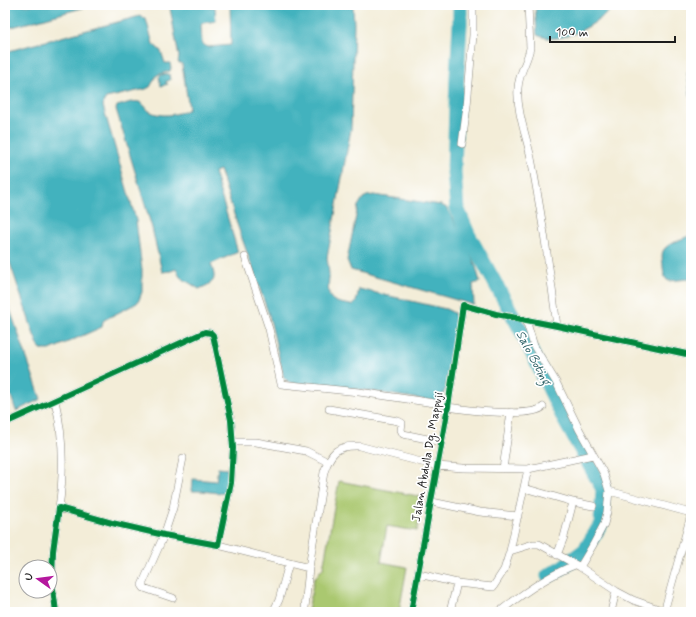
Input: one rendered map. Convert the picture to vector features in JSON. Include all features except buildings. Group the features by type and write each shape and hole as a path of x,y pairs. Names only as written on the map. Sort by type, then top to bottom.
{"street":[{"path":"462,144 473,36 473,5"},
{"path":"528,5 530,48 520,73 518,102 530,150 538,193 557,326"},
{"path":"244,257 269,329 281,384 358,392 448,406 510,412 535,412 543,407"},
{"name":"Jalan Abdulla Dg. Mappuji","path":"411,612 432,502 463,305 524,320"},
{"path":"524,320 691,355"},
{"path":"499,612 531,589 567,568 576,565 593,545 604,524 609,491 604,474 592,455 556,382 534,346 524,320"},
{"path":"5,423 205,332 211,333 214,337 231,420 233,442 231,483 218,545"},
{"path":"55,401 59,418 63,456 63,476 53,551 52,581 56,612"},
{"path":"329,409 398,421 402,424 401,430 403,434 442,442"},
{"path":"503,468 510,412"},
{"path":"233,442 256,442 306,452 328,462"},
{"path":"304,608 324,472 332,454 339,449 347,446 359,446 437,466 528,469 592,455"},
{"path":"173,598 144,588 142,585 164,535 173,508 183,458"},
{"path":"419,574 457,583 493,588 504,570 510,551 528,469"},
{"path":"524,488 593,506"},
{"path":"510,551 536,544 576,565 616,591 633,600 665,612 691,515 609,491"},
{"path":"432,502 480,512 518,516"},
{"path":"560,556 573,502"},
{"path":"59,508 112,523 218,545 309,568"},
{"path":"273,612 279,600 289,562"},
{"path":"450,612 457,583"},
{"path":"611,612 616,591"}],"green space":[{"path":"339,481 423,497 417,531 387,526 381,562 407,567 399,612 308,611 314,579 323,568"}],"water":[{"path":"5,5 93,5 5,29"},
{"path":"181,5 215,7 216,21 203,23 201,25 202,44 208,47 231,45 230,5 353,6 354,24 351,129 327,258 329,272 329,295 334,301 352,305 356,302 359,289 446,309 454,313 457,322 446,388 441,399 433,401 330,385 290,383 284,378 269,315 220,170 214,172 238,252 211,264 214,278 208,285 199,289 180,277 176,269 162,272 152,228 116,109 117,106 131,102 139,102 142,103 149,111 164,115 179,113 189,109 182,64 178,62 179,57 170,8"},
{"path":"535,5 616,5 600,19 580,31 569,36 547,38 537,35"},
{"path":"140,16 146,19 153,44 161,51 165,63 170,63 170,71 157,75 150,87 146,89 106,98 103,106 136,220 142,270 142,292 137,303 103,321 102,327 50,350 43,350 39,347 34,335 5,248 5,52"},
{"path":"691,69 691,101 687,73"},
{"path":"169,74 170,80 165,82 168,84 161,86 159,77 161,75"},
{"path":"374,195 441,205 447,208 468,246 476,267 480,282 473,284 474,305 351,270 347,260 358,206 363,198"},
{"path":"691,235 691,281 688,279 669,281 664,275 662,257 663,251 672,243"},
{"path":"5,295 41,399 16,411 5,378"},
{"path":"218,468 228,469 227,478 230,479 228,494 192,491 193,479 216,481"}],"waterway":[{"name":"Salo Boting","path":"460,5 454,172 457,208 468,234 522,332 564,419 603,489 601,524 585,550 548,576"}],"cycle path":[{"path":"411,612 448,407 463,305 496,314 691,355"},
{"path":"5,423 205,332 213,335 231,420 233,448 231,483 218,545 112,523 59,508 53,551 52,581 56,612"}]}
